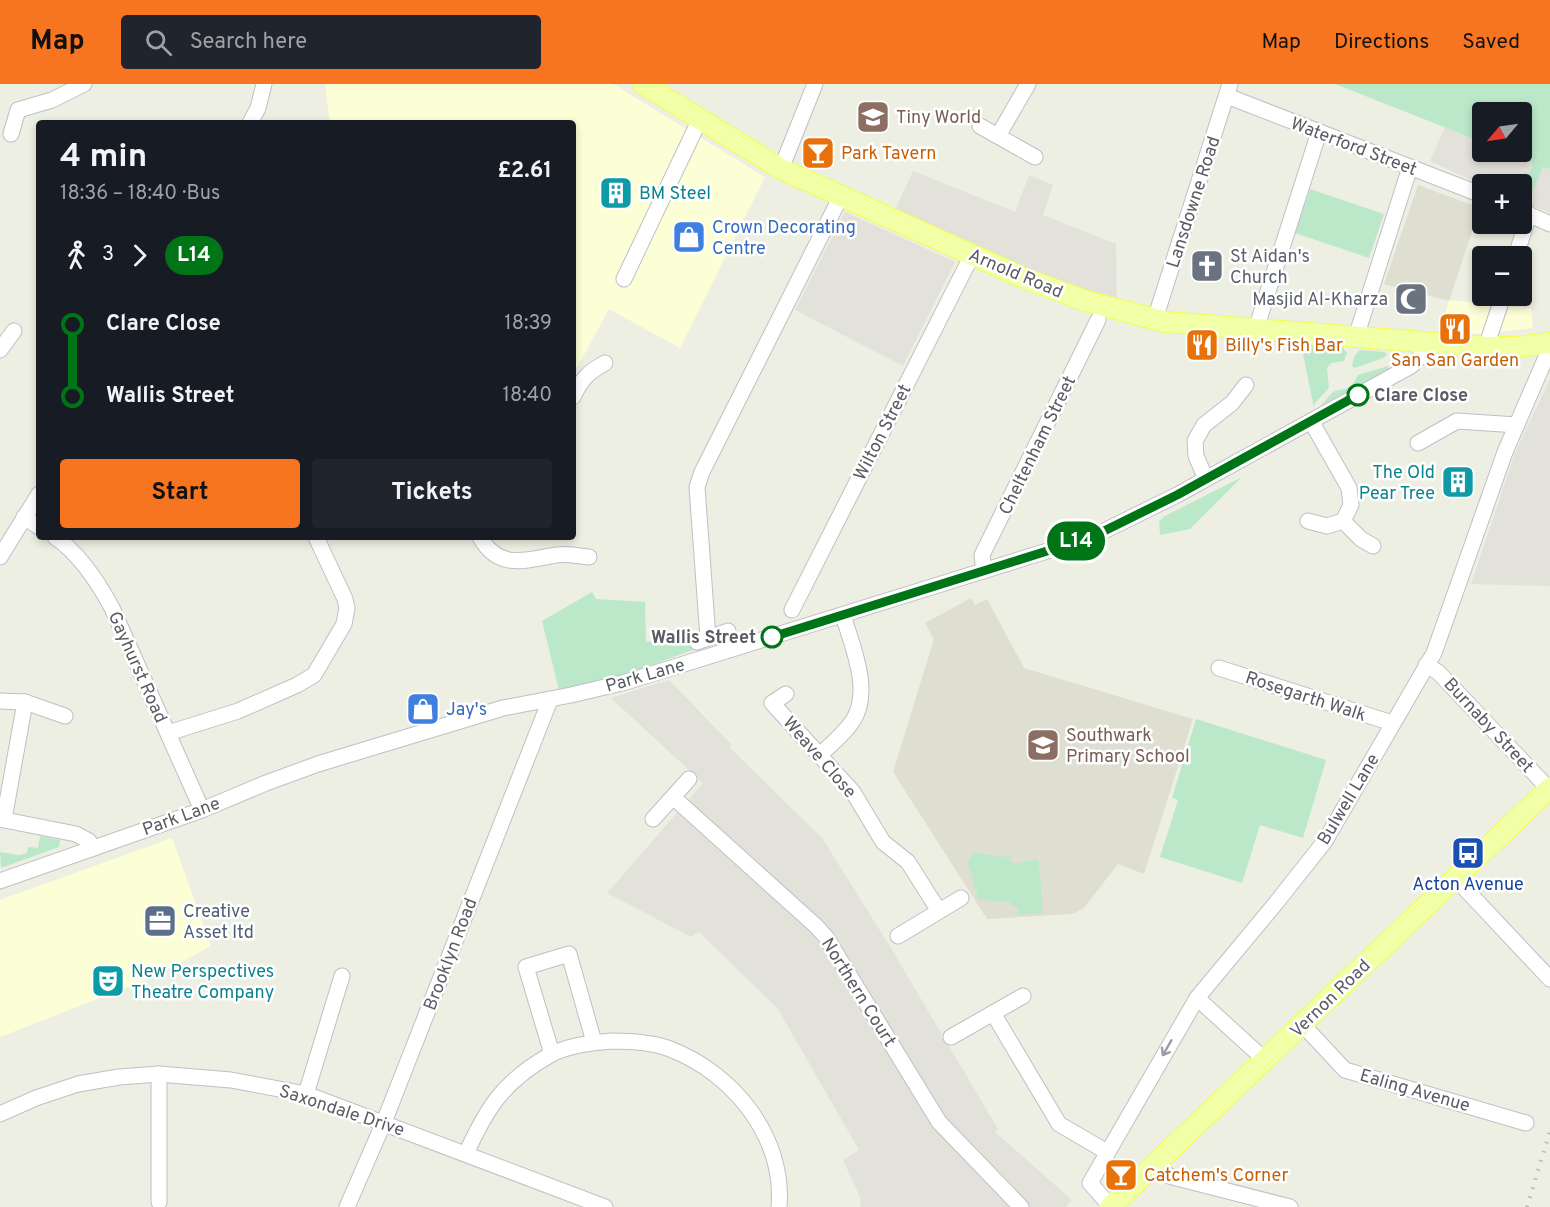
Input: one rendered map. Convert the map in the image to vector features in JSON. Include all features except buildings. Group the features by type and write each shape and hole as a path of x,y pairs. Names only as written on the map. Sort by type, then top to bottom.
{"main road":[{"name":"Arnold Road","path":"643,84 782,169 1026,279 1086,301 1155,319 1256,329 1486,347 1517,347 1550,343"},
{"name":"Vernon Road","path":"1111,1207 1550,789"}],"street":[{"path":"11,134 18,110 52,100 63,88 84,84"},
{"path":"252,120 258,108 264,84"},
{"path":"782,169 814,84"},
{"path":"998,136 1022,86"},
{"name":"Waterford Street","path":"1228,90 1319,132 1472,191"},
{"name":"Lansdowne Road","path":"1155,319 1228,90"},
{"path":"624,279 700,119"},
{"path":"980,126 1035,157"},
{"path":"1256,329 1319,132"},
{"path":"1356,337 1410,167"},
{"path":"728,631 702,640 697,487 702,472 841,196"},
{"path":"1532,215 1550,224"},
{"name":"Wilton Street","path":"792,610 972,255"},
{"path":"1486,347 1500,306"},
{"name":"Cheltenham Street","path":"984,571 982,555 1098,320"},
{"path":"0,350 14,331"},
{"name":"Park Lane","path":"0,881 202,810 318,764 503,708 588,692 626,682 1100,533 1206,479 1411,366 1420,356 1426,342"},
{"name":"Bulwell Lane","path":"1111,1207 1090,1183 1107,1152 1197,998 1325,841 1434,653 1505,452 1550,348"},
{"path":"576,391 589,372 604,363"},
{"path":"1206,479 1196,456 1195,441 1204,425 1232,403 1246,385"},
{"path":"1418,443 1457,420 1517,425"},
{"path":"1308,521 1327,526 1343,521 1352,505 1349,488 1311,421"},
{"path":"0,557 36,499"},
{"path":"24,517 36,525"},
{"path":"1343,521 1361,539 1373,546"},
{"name":"Gayhurst Road","path":"60,540 67,545 99,584 112,608 202,810"},
{"path":"168,733 238,711 297,686 314,675 344,624 347,608 317,540"},
{"path":"482,540 489,550 509,560 528,561 558,554 589,557"},
{"path":"819,755 852,722 862,693 861,680 843,615"},
{"name":"Burnaby Street","path":"1426,665 1438,672 1550,789"},
{"name":"Rosegarth Walk","path":"1219,668 1392,723"},
{"name":"Weave Close","path":"786,694 772,703 853,792 883,842 908,862 939,911"},
{"name":"Brooklyn Road","path":"347,1207 384,1122 550,700"},
{"path":"0,701 25,702 65,716"},
{"path":"25,702 2,819 76,834 89,841 91,849"},
{"path":"653,819 689,779"},
{"name":"Northern Court","path":"673,797 826,937 939,1122 1021,1207"},
{"path":"1455,878 1550,979"},
{"path":"898,936 961,898"},
{"path":"552,1053 526,968 569,954 594,1042"},
{"path":"306,1094 342,976"},
{"path":"951,1037 1023,996"},
{"path":"1197,998 1265,1060"},
{"path":"993,1013 1059,1124 1107,1152"},
{"name":"Ealing Avenue","path":"1302,1024 1345,1070 1508,1126 1526,1123"},
{"path":"466,1154 479,1125 498,1095 524,1072 552,1053 594,1042 630,1041 668,1048 704,1065 731,1086 757,1120 774,1157 780,1196 779,1207"},
{"path":"159,1074 159,1202"},
{"name":"Saxondale Drive","path":"0,1114 36,1098 78,1084 119,1077 159,1074 231,1080 306,1094 605,1207"},
{"path":"1155,1165 1169,1176 1290,1207"}],"shaded area":[{"path":"325,84 613,84 765,177 680,348 609,309 576,370 576,120 330,120"},
{"path":"1335,84 1550,84 1550,169 1543,167 1532,193 1532,174 1528,174 1533,163 1530,162 1532,102 1472,102 1472,138"},
{"path":"1445,127 1472,138 1472,162 1533,162 1528,174 1472,174 1472,180 1430,161"},
{"path":"1543,166 1550,169 1550,213 1532,206 1532,194"},
{"path":"913,171 1015,212 1029,175 1053,185 1043,215 1116,244 1117,303 1067,287 893,214"},
{"path":"1418,185 1472,205 1472,232 1449,301 1384,284"},
{"path":"1310,189 1384,214 1369,258 1295,233"},
{"path":"845,212 955,262 903,366 795,310"},
{"path":"1449,300 1472,302 1472,306 1531,308 1533,328 1482,334 1440,332"},
{"path":"1301,344 1343,348 1347,353 1344,361 1331,363 1327,368 1329,388 1315,403 1314,408"},
{"path":"1360,350 1385,352 1387,355 1355,368 1352,366 1354,357"},
{"path":"1388,366 1387,371 1320,406 1334,391 1346,389 1352,385 1358,375"},
{"path":"1550,379 1550,586 1471,584 1515,453"},
{"path":"1242,477 1190,529 1160,535 1159,521 1165,516"},
{"path":"592,592 596,599 645,602 646,642 690,634 693,650 607,681 559,690 542,621"},
{"name":"Southwark Primary School","path":"971,598 975,605 987,599 1024,668 1193,719 1144,874 1118,864 1083,909 1072,914 987,919 893,772 934,639 925,623"},
{"path":"669,680 731,744 731,749 822,838 889,945 998,1129 995,1132 1072,1200 1066,1207 861,1207 860,1197 843,1160 859,1150 778,1009 699,932 691,937 607,893 703,783 611,698"},
{"path":"1196,719 1326,760 1303,838 1260,825 1242,883 1160,857 1178,800 1172,798"},
{"path":"40,836 60,840 59,847 1,868 0,852 19,855 27,853 28,847 38,848"},
{"path":"172,838 211,946 153,977 0,1037 0,900"},
{"path":"975,852 1000,857 1012,856 1010,861 1016,864 1035,859 1039,862 1043,913 1017,915 1019,908 1010,904 1011,902 979,900 968,864"}],"railway":[{"path":"1527,1207 1550,1131"}],"bus line":[{"name":"L14","path":"772,637 1100,533 1177,495 1358,395"}],"place":[{"name":"Tiny World","path":"873,117"},
{"name":"Park Tavern","path":"818,153"},
{"name":"BM Steel","path":"616,193"},
{"name":"Crown Decorating Centre","path":"689,237"},
{"name":"St Aidan's Church","path":"1207,266"},
{"name":"Masjid Al-Kharza","path":"1411,299"},
{"name":"San San Garden","path":"1455,329"},
{"name":"Billy's Fish Bar","path":"1202,345"},
{"name":"Clare Close","path":"1358,395"},
{"name":"The Old Pear Tree","path":"1458,482"},
{"name":"Wallis Street","path":"772,637"},
{"name":"Jay's","path":"423,709"},
{"name":"Southwark Primary School","path":"1043,745"},
{"name":"Acton Avenue","path":"1468,853"},
{"name":"Creative Asset ltd","path":"160,921"},
{"name":"New Perspectives Theatre Company","path":"108,981"},
{"name":"Catchem's Corner","path":"1121,1175"}]}
